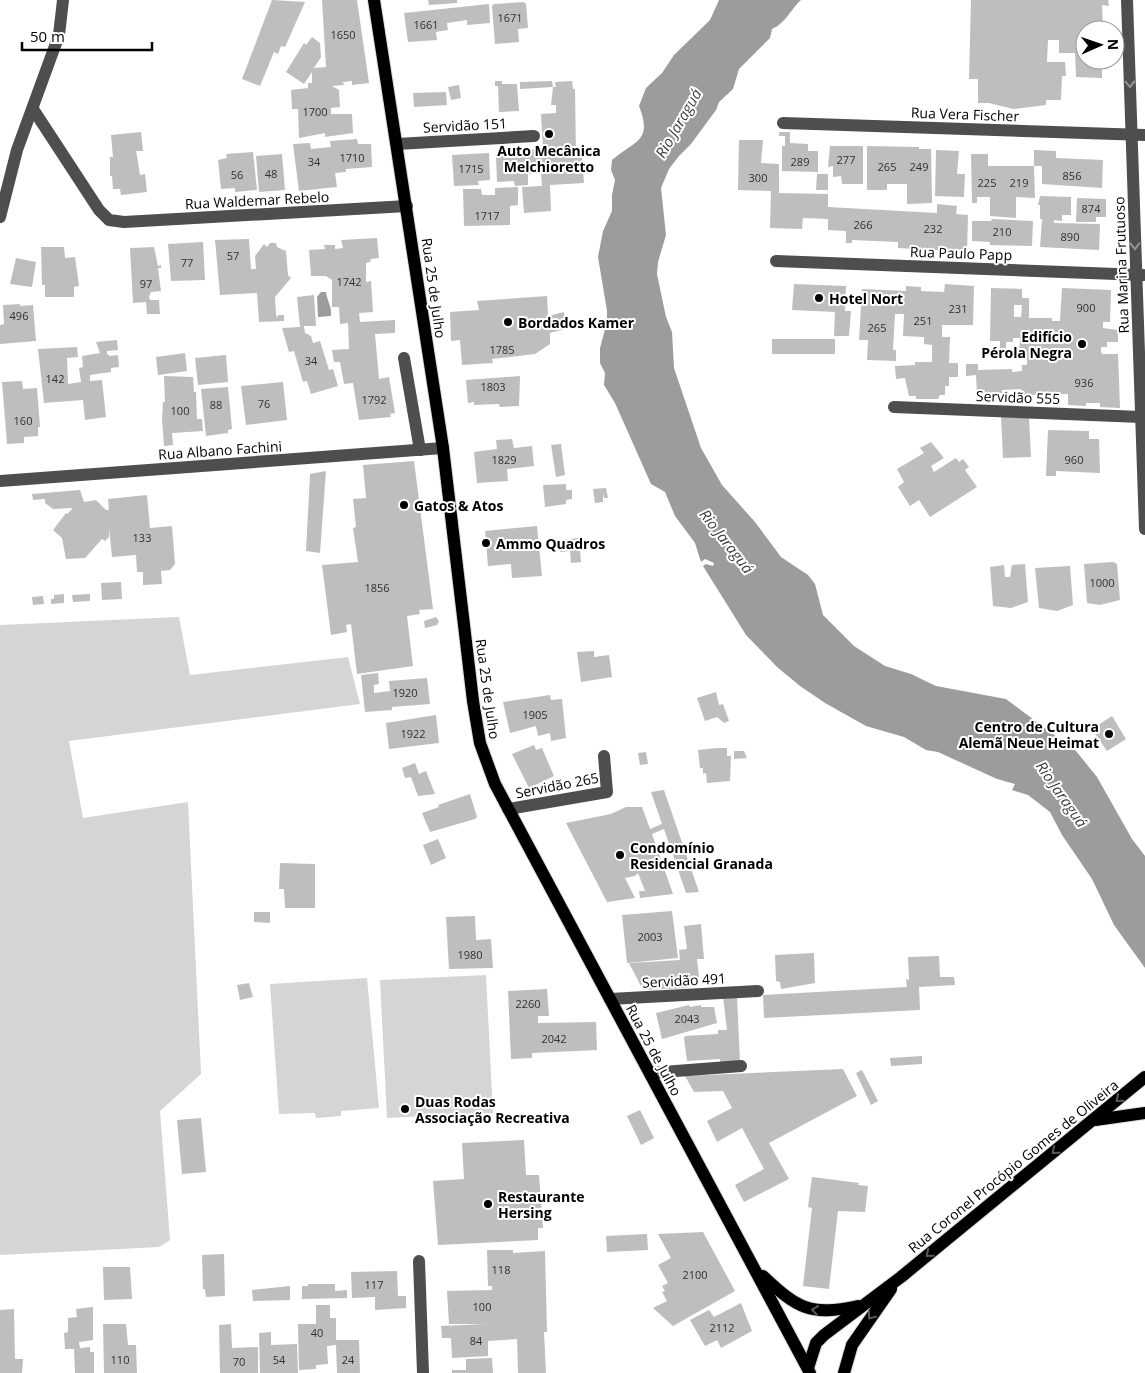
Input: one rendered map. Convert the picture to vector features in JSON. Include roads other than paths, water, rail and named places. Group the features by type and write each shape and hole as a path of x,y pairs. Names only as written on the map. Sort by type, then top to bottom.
{"main road":[{"name":"Rua 25 de Julho","path":"374,0 443,448 473,702 480,743 495,784 508,809 809,1371"},
{"name":"Rua Coronel Procópio Gomes de Oliveira","path":"809,1371 816,1343 863,1304 901,1277 1145,1077"},
{"path":"1092,1121 1131,1114 1145,1114"},
{"path":"756,1270 780,1293 806,1308 827,1311 863,1304"},
{"name":"Rua Coronel Procópio Gomes de Oliveira","path":"844,1373 852,1345 901,1277"}],"street":[{"path":"0,217 17,150 58,34 63,0"},
{"name":"Rua Marina Frutuoso","path":"1127,0 1132,135 1141,275 1141,417 1145,529"},
{"name":"Rua Waldemar Rebelo","path":"33,109 100,210 109,220 124,222 407,206"},
{"name":"Rua Vera Fischer","path":"783,122 1145,135"},
{"name":"Servidão 151","path":"397,144 534,136"},
{"name":"Rua Paulo Papp","path":"776,261 1141,275"},
{"path":"404,358 420,450"},
{"name":"Servidão 555","path":"894,407 1141,417"},
{"name":"Rua Albano Fachini","path":"0,481 443,448"},
{"name":"Servidão 265","path":"508,809 608,792 604,756"},
{"name":"Servidão 491","path":"610,999 758,991"},
{"path":"650,1073 741,1066"},
{"path":"419,1261 424,1373"}],"water":[{"name":"Rio Jaraguá","path":"719,0 801,0 784,20 772,29 770,38 739,69 733,89 719,102 716,110 691,144 669,169 661,188 666,235 658,262 657,274 666,317 672,332 674,368 701,448 722,485 755,522 781,557 808,575 815,584 823,615 854,646 885,666 911,674 936,686 1006,699 1076,751 1097,777 1132,839 1145,856 1145,968 1114,925 1092,879 1062,835 1050,812 1028,795 1012,790 1015,784 997,779 938,752 926,750 904,737 866,726 825,703 777,667 746,635 703,566 706,564 713,566 714,563 705,559 701,562 695,543 675,516 665,492 651,484 615,403 604,385 605,373 600,363 600,348 607,322 607,311 598,257 603,231 612,211 612,195 615,180 611,170 612,160 634,144 643,134 643,118 639,106 646,88 662,73 674,55 710,20"},
{"path":"321,292 326,292 331,316 318,317 317,297"}],"place":[{"name":"Auto Mecânica Melchioretto","path":"549,134"},
{"name":"Hotel Nort","path":"819,298"},
{"name":"Bordados Kamer","path":"508,322"},
{"name":"Edifício Pérola Negra","path":"1082,344"},
{"name":"Gatos & Atos","path":"404,505"},
{"name":"Ammo Quadros","path":"486,543"},
{"name":"Centro de Cultura Alemã Neue Heimat","path":"1109,734"},
{"name":"Condomínio Residencial Granada","path":"620,855"},
{"name":"Duas Rodas Associação Recreativa","path":"405,1109"},
{"name":"Restaurante Hersing","path":"488,1204"}]}
